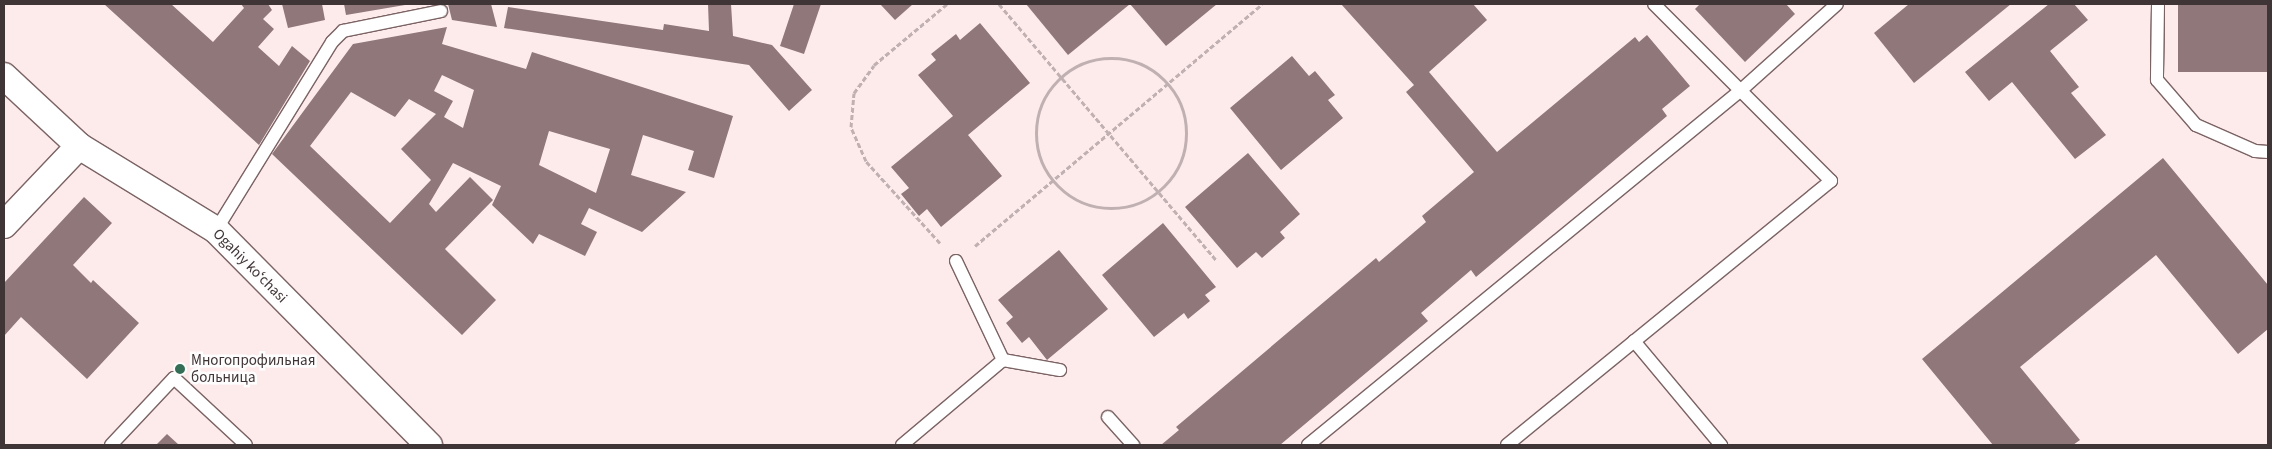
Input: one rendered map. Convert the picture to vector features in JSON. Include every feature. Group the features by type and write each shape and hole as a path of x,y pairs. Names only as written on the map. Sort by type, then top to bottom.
{"street":[{"name":"Ogahiy koʻchasi","path":"4,76 79,146 216,230 429,445"},
{"path":"4,225 79,146"}],"lane":[{"path":"1507,445 1831,181 1654,4"},
{"path":"1308,445 1740,91 1837,4"},
{"path":"2158,4 2157,80 2196,125 2255,151 2268,152"},
{"path":"216,230 332,42 343,31 441,11"},
{"path":"956,261 1003,360"},
{"path":"1634,341 1721,445"},
{"path":"1003,360 1060,370"},
{"path":"902,445 1003,360"},
{"path":"111,445 174,378 246,445"},
{"path":"1108,416 1132,445"}],"path":[{"path":"947,4 874,66 854,93 851,127 866,161 956,261 1262,4"},
{"path":"999,4 1110,132 1217,261"},
{"path":"1097,58 1124,58 1148,67 1168,84 1181,104 1185,135 1184,151 1175,173 1159,191 1138,204 1115,209 1091,207 1077,200 1052,181 1039,159 1035,133 1039,107 1053,84 1062,76 1073,67 1097,58"}],"building":[{"path":"104,4 171,4 213,42 244,8 241,4 268,4 272,10 263,19 274,29 258,47 279,66 292,46 310,61 259,145"},
{"path":"282,4 322,4 325,20 288,28"},
{"path":"344,4 405,4 405,5 346,15"},
{"path":"448,4 491,4 497,27 452,20"},
{"path":"708,4 731,4 733,36 772,45 812,90 789,111 749,65 504,28 508,7 663,30 664,24 709,31"},
{"path":"794,4 821,4 804,54 780,46"},
{"path":"880,4 913,4 895,20"},
{"path":"1026,4 1130,4 1068,55"},
{"path":"1130,4 1217,4 1166,46"},
{"path":"1341,4 1473,4 1487,20 1429,72 1497,152 1635,37 1639,42 1647,35 1690,86 1662,109 1667,116 1476,277 1471,270 1421,313 1428,321 1280,445 1161,445 1179,430 1176,427 1376,258 1379,262 1426,222 1422,216 1474,172 1406,92 1414,85"},
{"path":"1700,4 1786,4 1795,14 1745,62 1695,9"},
{"path":"1909,4 2011,4 1914,83 1874,33"},
{"path":"2049,4 2074,4 2088,20 2050,51 2079,87 2071,93 2106,135 2075,159 2012,82 1989,101 1965,72"},
{"path":"2178,4 2268,4 2268,72 2178,72"},
{"path":"980,23 1030,83 968,135 1002,176 941,227 927,209 919,216 901,194 909,188 891,167 953,116 918,75 936,60 931,54 956,34 960,40"},
{"path":"447,27 442,44 526,69 532,52 733,116 714,178 688,170 694,151 643,135 631,175 686,192 642,232 589,208 581,224 597,232 585,256 539,234 533,244 492,205 501,186 453,163 429,204 436,212 470,177 493,200 445,249 496,300 462,335 272,154 353,44","holes":["442,75 474,90 463,128 444,117 453,101 434,91","351,92 395,117 409,99 436,114 401,149 431,180 390,223 310,146","549,131 610,149 596,193 539,165"]},
{"path":"1292,56 1309,76 1315,71 1335,95 1328,100 1343,118 1281,170 1230,108"},
{"path":"1248,153 1300,214 1280,232 1285,238 1262,258 1256,252 1237,268 1185,207"},
{"path":"2163,158 2268,285 2268,329 2238,354 2156,255 2020,367 2080,440 2073,445 1993,445 1922,359"},
{"path":"84,197 112,223 73,265 91,283 93,280 139,323 87,379 21,317 4,336 4,283"},
{"path":"1163,223 1216,287 1205,295 1210,301 1188,319 1184,313 1154,337 1102,275"},
{"path":"1059,250 1108,309 1047,360 1029,337 1022,343 1006,323 1013,317 998,300"},
{"path":"167,434 179,445 156,445"}],"place":[{"name":"Многопрофильная больница","path":"180,369"}]}
